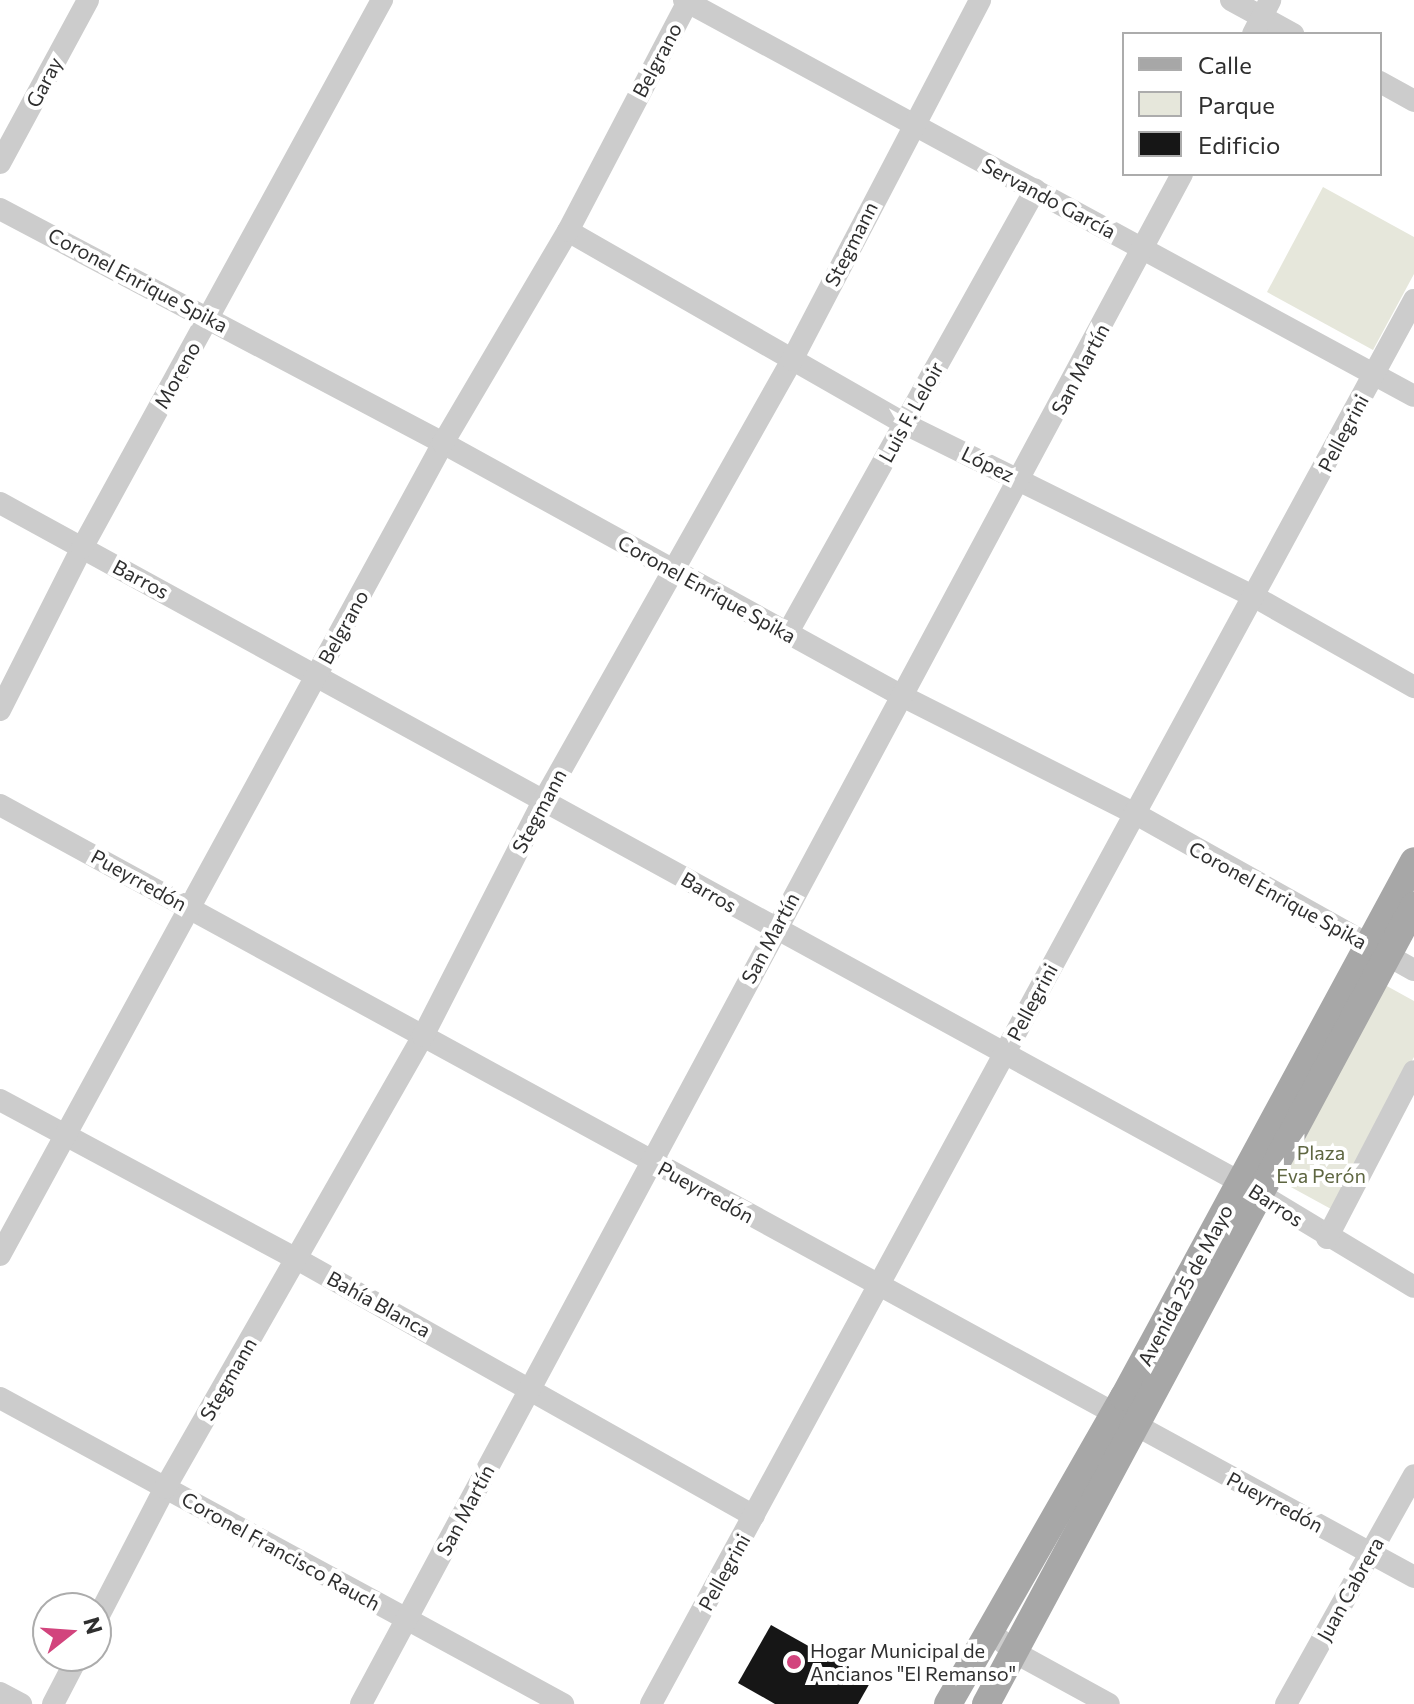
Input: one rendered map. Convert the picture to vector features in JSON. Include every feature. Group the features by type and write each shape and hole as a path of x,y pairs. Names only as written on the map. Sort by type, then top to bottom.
{"main road":[{"name":"Avenida 25 de Mayo","path":"986,1704 1014,1652 1123,1421 1378,951 1414,861"},
{"name":"Avenida 25 de Mayo","path":"1378,951 1414,906"},
{"name":"Avenida 25 de Mayo","path":"948,1704 989,1630 1123,1421"}],"street":[{"name":"Garay","path":"0,163 88,0"},
{"name":"Moreno","path":"0,710 82,548 382,0"},
{"name":"Stegmann","path":"111,1592 165,1488 423,1036 545,798 676,572 792,360 912,125 980,0"},
{"path":"1231,0 1289,32"},
{"name":"Servando García","path":"687,1 1414,396"},
{"name":"Belgrano","path":"0,1255 443,443 568,231 687,1"},
{"path":"1382,83 1414,101"},
{"name":"San Martín","path":"361,1704 653,1162 774,930 1145,249 1181,176"},
{"name":"Luis F. Leloir","path":"787,634 1035,190"},
{"name":"Coronel Enrique Spika","path":"0,209 443,443 902,696 1134,813 1414,970"},
{"name":"López","path":"568,231 905,424 1255,597 1414,687"},
{"name":"Pellegrini","path":"651,1704 1414,300"},
{"name":"Barros","path":"0,503 318,673 545,798 774,930 1250,1188 1327,1238 1414,1287"},
{"name":"Pueyrredón","path":"0,805 1123,1421 1414,1577"},
{"path":"1327,1238 1414,1071"},
{"name":"Bahía Blanca","path":"0,1100 297,1259 754,1516"},
{"name":"Coronel Francisco Rauch","path":"0,1398 563,1704"},
{"name":"Juan Cabrera","path":"1286,1704 1414,1475"},
{"path":"989,1630 1014,1652 1109,1704"},
{"path":"53,1704 70,1672"},
{"path":"0,1693 21,1704"}],"green space":[{"path":"1323,187 1414,237 1414,274 1373,350 1267,292"},
{"name":"Plaza Eva Perón","path":"1385,985 1414,1001 1414,1057 1331,1209 1278,1180"}],"building":[{"name":"Hogar Municipal de Ancianos \"El Remanso\"","path":"771,1625 871,1681 858,1704 775,1704 738,1683"}],"place":[{"name":"Hogar Municipal de Ancianos \"El Remanso\"","path":"794,1662"}]}
